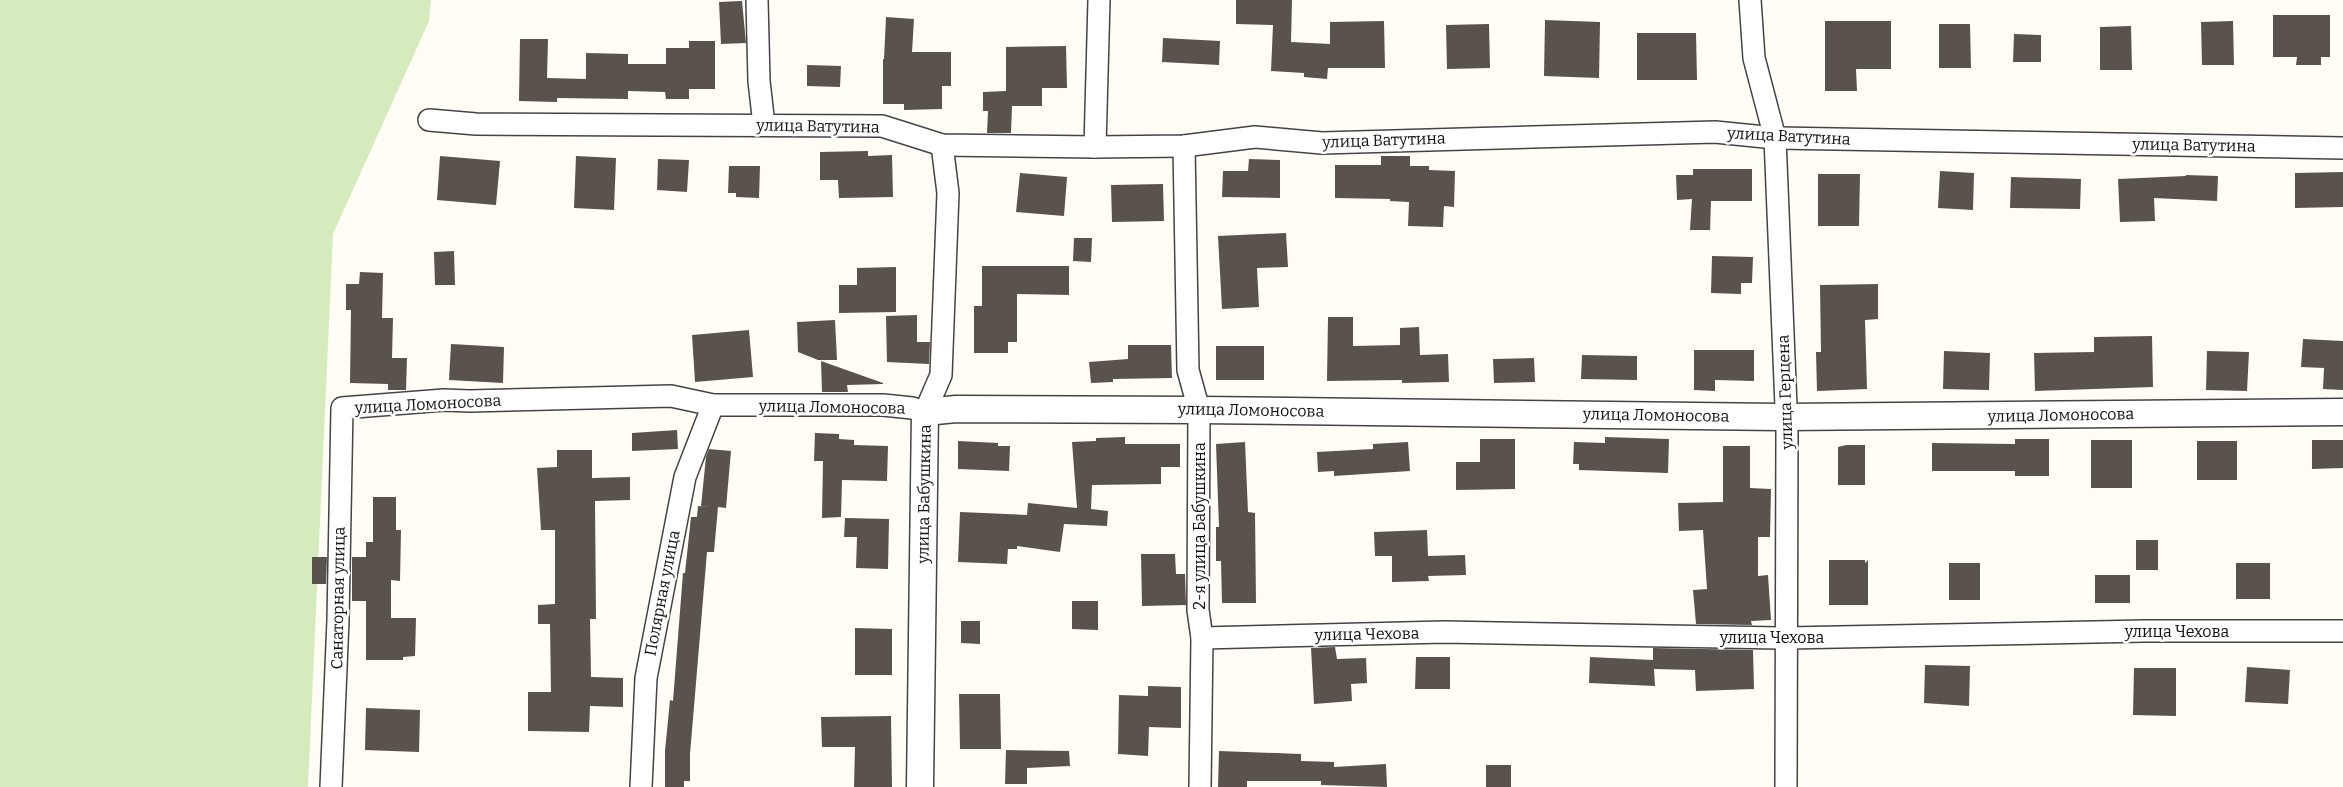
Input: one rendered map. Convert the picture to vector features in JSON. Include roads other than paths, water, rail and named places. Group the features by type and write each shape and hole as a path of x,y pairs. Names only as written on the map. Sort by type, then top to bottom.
{"street":[{"path":"757,0 759,81 764,125"},
{"path":"1094,146 1099,0"},
{"name":"улица Герцена","path":"1750,0 1754,58 1775,138 1787,431 1786,787"},
{"name":"улица Ватутина","path":"429,120 476,124 882,126 942,145 1184,146 1255,137 1322,143 1715,132 1775,138 2343,148"},
{"name":"улица Бабушкина","path":"920,787 925,412 941,375 948,193 942,145"},
{"name":"2-я улица Бабушкина","path":"1184,146 1188,370 1199,410 1198,610 1202,638 1200,787"},
{"name":"улица Ломоносова","path":"342,408 444,400 671,396 713,404 883,406 912,408 925,412 956,409 1199,410 1785,417 2343,412"},
{"name":"Полярная улица","path":"641,787 646,678 686,477 713,404"},
{"name":"Санаторная улица","path":"331,787 338,620 342,408"},
{"name":"улица Чехова","path":"1202,638 1444,632 1787,638 2144,631 2343,631"}]}
